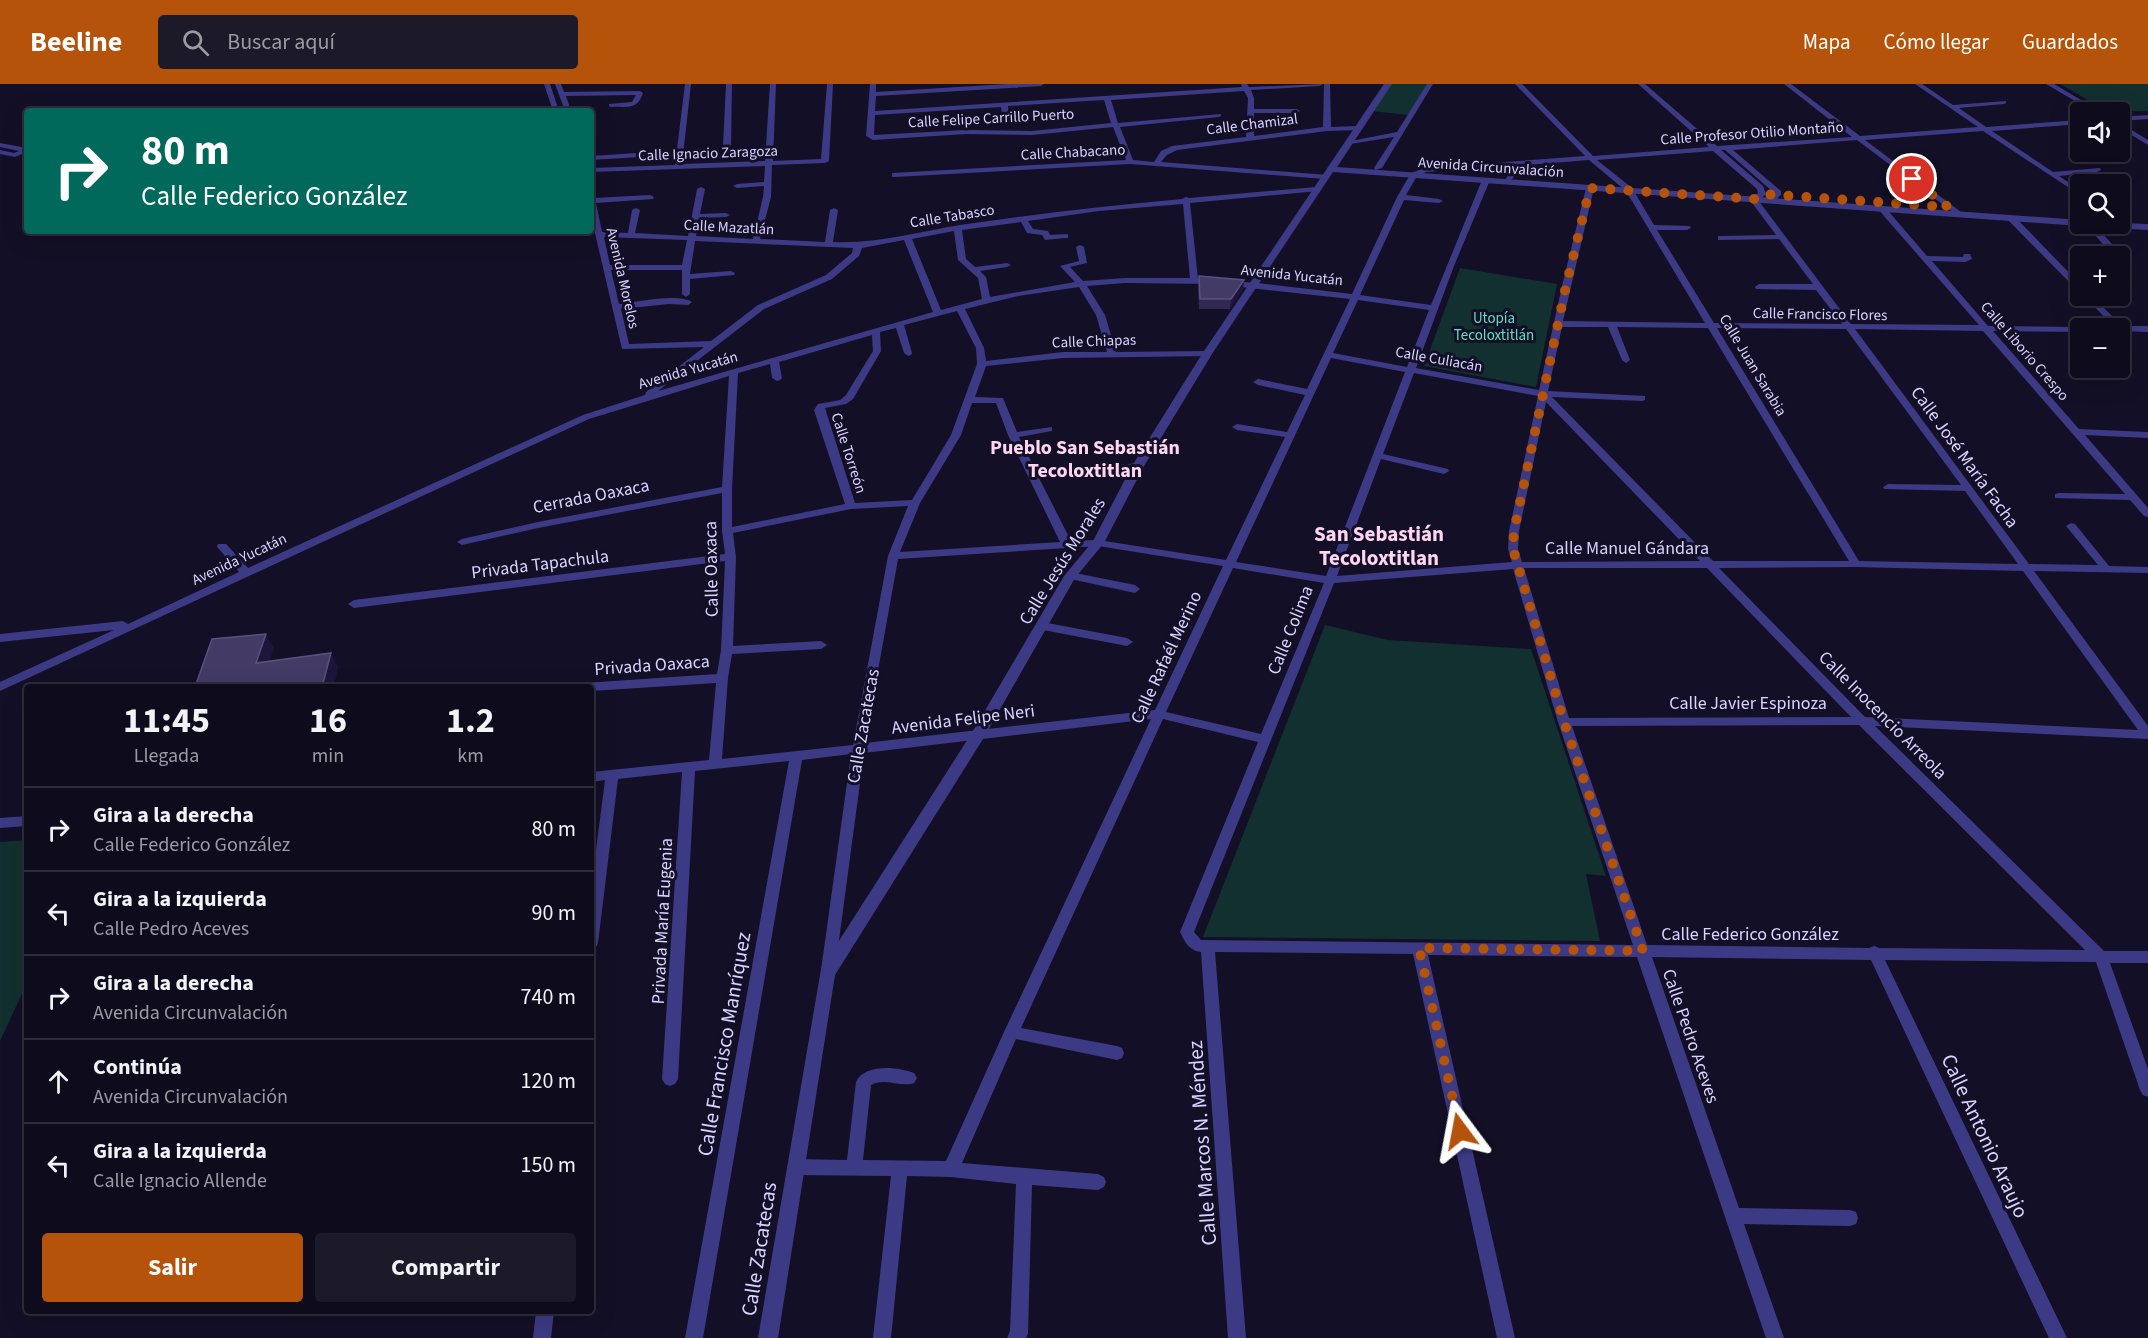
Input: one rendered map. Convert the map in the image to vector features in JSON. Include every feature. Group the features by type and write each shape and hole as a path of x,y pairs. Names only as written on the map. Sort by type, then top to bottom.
{"street":[{"path":"547,84 555,108"},
{"path":"558,84 567,108"},
{"path":"678,167 688,84"},
{"path":"727,146 729,84"},
{"path":"756,241 766,197 773,84"},
{"name":"Calle Ignacio Zaragoza","path":"594,170 768,165 825,161 830,84"},
{"path":"873,84 872,113 1107,98 1245,86 1320,84"},
{"path":"873,94 1041,84"},
{"path":"1327,84 1327,129"},
{"name":"Calle Jesús Morales","path":"827,974 978,735 1070,576 1098,543 1138,466 1207,354 1316,189 1389,84"},
{"path":"1378,168 1430,84"},
{"name":"Calle Juan Sarabia","path":"1518,84 1592,159 1629,190 1856,564"},
{"name":"Calle José María Facha","path":"1641,84 1760,188 1758,196 1782,237 1818,288 1968,488 2148,735"},
{"path":"1652,84 1775,189 1774,197"},
{"path":"1786,84 1958,214"},
{"path":"1918,84 2070,186"},
{"path":"2049,84 2080,102"},
{"path":"1245,86 1251,98 1250,138"},
{"path":"561,94 634,91 640,93 634,104 611,105"},
{"path":"1107,98 1130,162"},
{"path":"1952,107 2004,102"},
{"path":"1005,105 1006,121"},
{"path":"1252,111 1297,111"},
{"name":"Calle Felipe Carrillo Puerto","path":"872,113 870,136 876,138 966,132 1052,135 1115,124 1219,115"},
{"path":"2130,118 2148,117"},
{"path":"1049,122 1052,135"},
{"name":"Calle Profesor Otilio Montaño","path":"1420,173 2070,123"},
{"name":"Calle Chamizal","path":"1156,164 1164,153 1175,148 1327,129 1358,128"},
{"path":"2130,131 2148,143"},
{"path":"1350,142 1399,134"},
{"path":"0,145 24,150"},
{"path":"0,152 15,155 24,151"},
{"path":"594,158 652,154"},
{"name":"Calle Chabacano","path":"895,175 1130,162 1330,170"},
{"path":"1508,165 1515,172 1508,179"},
{"name":"Avenida Circunvalación","path":"1330,170 1378,168 1486,180 1508,179 1590,188 1948,207 2070,221"},
{"name":"Avenida Circunvalación","path":"1330,170 1620,184 1758,196"},
{"path":"2053,174 2097,170"},
{"name":"Calle Rafaél Merino","path":"951,1169 1011,1032 1158,714 1311,393 1401,197 1420,173"},
{"name":"Calle Colima","path":"1208,946 1198,946 1187,932 1330,580 1410,369 1486,180"},
{"path":"737,186 766,184"},
{"name":"Calle Pedro Aceves","path":"1590,188 1558,324 1514,531 1513,549 1520,565 1564,722 1774,1338"},
{"path":"616,307 687,298 686,272 701,189"},
{"name":"Calle Tabasco","path":"858,246 1023,219 1186,199 1316,189"},
{"path":"594,200 650,197"},
{"path":"1401,197 1439,201"},
{"name":"Avenida Circunvalación","path":"1774,197 2012,218 2070,216"},
{"path":"1186,199 1194,282"},
{"name":"Calle Liborio Crespo","path":"1881,208 2148,514"},
{"path":"630,236 636,210"},
{"path":"829,245 834,210"},
{"name":"Avenida Morelos","path":"594,213 625,347 713,344"},
{"path":"695,216 726,215"},
{"path":"2012,218 2070,278"},
{"path":"1023,219 1030,231 1038,234 1045,233 1048,238 1065,236"},
{"path":"2130,220 2148,221"},
{"path":"2130,226 2148,227"},
{"path":"1651,227 1687,228"},
{"path":"957,228 962,260 982,277 986,301"},
{"name":"Calle Mazatlán","path":"599,234 858,246"},
{"path":"2099,234 2109,246"},
{"path":"907,237 938,314"},
{"path":"1721,238 1782,237"},
{"path":"644,398 761,308 829,277 856,254 858,246"},
{"path":"1080,247 1083,263 1065,266 1083,284 1101,312 1112,353"},
{"path":"1923,258 1965,260 1968,259 1967,256"},
{"path":"972,270 1007,265"},
{"path":"607,267 731,273"},
{"name":"Avenida Yucatán","path":"0,687 245,572 586,417 774,360 986,301 1026,292 1083,284 1194,282 1253,285 1434,308"},
{"path":"1759,287 1818,288"},
{"path":"2098,306 2109,318"},
{"path":"960,308 980,348 982,364"},
{"name":"Calle Francisco Flores","path":"1558,324 2070,329"},
{"path":"900,325 908,352"},
{"path":"1612,325 1626,360"},
{"path":"2130,329 2148,329"},
{"name":"Calle Torreón","path":"851,506 819,410 821,406 843,402 850,397 877,351 876,331"},
{"name":"Calle Chiapas","path":"982,364 1063,355 1207,354"},
{"name":"Calle Culiacán","path":"1328,355 1544,394 1642,398"},
{"path":"774,360 777,378"},
{"name":"Calle Zacatecas","path":"768,1338 827,974 858,749 893,556 915,503 956,435 982,364"},
{"name":"Calle Oaxaca","path":"715,764 722,678 727,650 731,557 727,531 727,489 734,372"},
{"path":"1258,382 1311,393"},
{"name":"Calle Inocencio Arreola","path":"1544,394 1862,721 2101,957 2148,1090"},
{"path":"969,400 1000,400 1013,435 1067,545"},
{"path":"1237,427 1290,435"},
{"path":"1013,435 1049,429"},
{"path":"2076,432 2148,435"},
{"path":"1377,455 1444,471"},
{"path":"1034,476 1138,466"},
{"path":"1888,488 1968,488"},
{"name":"Cerrada Oaxaca","path":"462,542 727,489"},
{"path":"2059,496 2133,497"},
{"path":"727,531 851,506 915,503"},
{"path":"2072,526 2107,570"},
{"name":"Calle Manuel Gándara","path":"893,556 1098,543 1330,580 1520,565 1856,564 2148,570"},
{"path":"222,546 245,572"},
{"name":"Privada Tapachula","path":"354,604 731,557"},
{"path":"1070,576 1136,589"},
{"path":"0,638 133,624"},
{"path":"1042,626 1126,642"},
{"path":"727,650 821,645"},
{"name":"Privada Oaxaca","path":"594,686 722,678"},
{"name":"Avenida Felipe Neri","path":"594,777 1158,714 1265,739"},
{"name":"Calle Javier Espinoza","path":"1564,722 1862,721 2148,735"},
{"name":"Calle Francisco Manríquez","path":"694,1338 796,756"},
{"name":"Privada María Eugenia","path":"670,1078 689,766"},
{"path":"594,919 612,775"},
{"path":"0,823 24,821"},
{"name":"Calle Federico González","path":"1208,946 2148,957"},
{"name":"Calle Marcos N. Méndez","path":"1208,946 1238,1338"},
{"path":"1419,948 1506,1338"},
{"name":"Calle Antonio Araujo","path":"1874,952 2058,1338"},
{"path":"1011,1032 1117,1053"},
{"path":"854,1168 864,1082 870,1076 877,1075 909,1078"},
{"name":"Calle Zacatecas","path":"795,1167 951,1169 1024,1178 1098,1182"},
{"path":"882,1338 900,1170"},
{"path":"1016,1338 1019,1334 1024,1178"},
{"path":"1734,1216 1850,1218"},
{"path":"542,1338 545,1314"}],"green space":[{"path":"1388,84 1427,84 1409,115 1371,111"},
{"path":"2060,84 2148,84 2148,111 2130,111 2130,102 2092,102"},
{"name":"Utopía Tecoloxtitlán","path":"1460,268 1557,284 1536,387 1424,366"},
{"path":"1325,625 1388,640 1531,649 1606,876 1586,874 1600,941 1203,937"},
{"path":"24,840 24,989 0,1041 0,842"}],"building":[{"path":"1199,276 1244,280 1231,299 1200,299"},
{"path":"266,634 256,663 331,653 323,684 196,684 212,639"}],"district":[{"name":"Pueblo San Sebastián Tecoloxtitlan","path":"1085,458"},
{"name":"San Sebastián Tecoloxtitlan","path":"1379,546"}],"route":[{"path":"1460,1131 1419,948 1643,951 1564,722 1520,565 1513,549 1514,531 1566,286 1590,188 1755,199 1762,194 1948,207 1912,179"}]}
